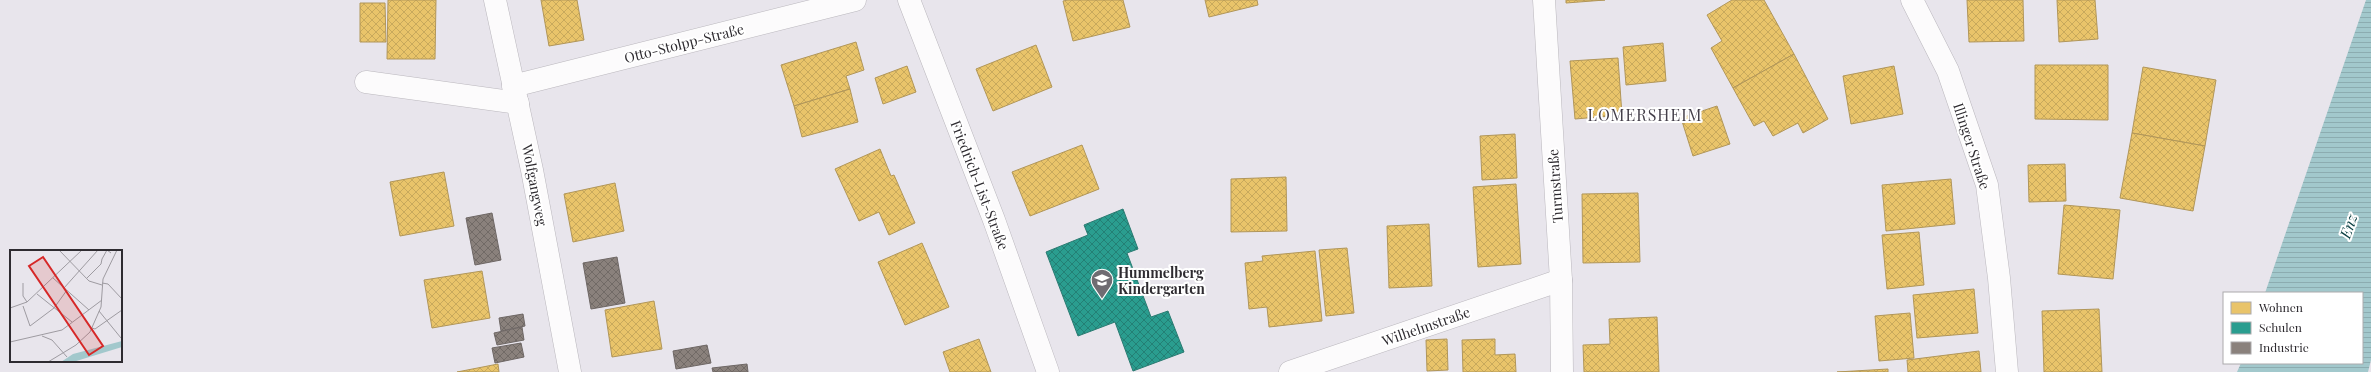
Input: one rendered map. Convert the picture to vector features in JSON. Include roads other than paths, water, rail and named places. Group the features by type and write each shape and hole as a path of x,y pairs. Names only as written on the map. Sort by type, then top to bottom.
{"street":[{"name":"Wolfgangweg","path":"495,0 516,94 570,372"},
{"name":"Otto-Stolpp-Straße","path":"516,94 830,3 855,0"},
{"name":"Friedrich-List-Straße","path":"909,0 994,220 1048,372"},
{"name":"Turmstraße","path":"1544,0 1561,280 1562,372"},
{"name":"Illinger Straße","path":"1912,0 1948,71 1987,185 1999,278 2007,372"},
{"path":"366,82 516,94"},
{"name":"Wilhelmstraße","path":"1290,372 1561,280"}],"water":[{"name":"Enz","path":"2366,0 2371,0 2371,360 2368,372 2237,372 2241,364 2363,364 2363,292 2265,292"}],"place":[{"name":"Hummelberg Kindergarten","path":"1102,300"}],"district":[{"name":"LOMERSHEIM","path":"1645,114"}]}
